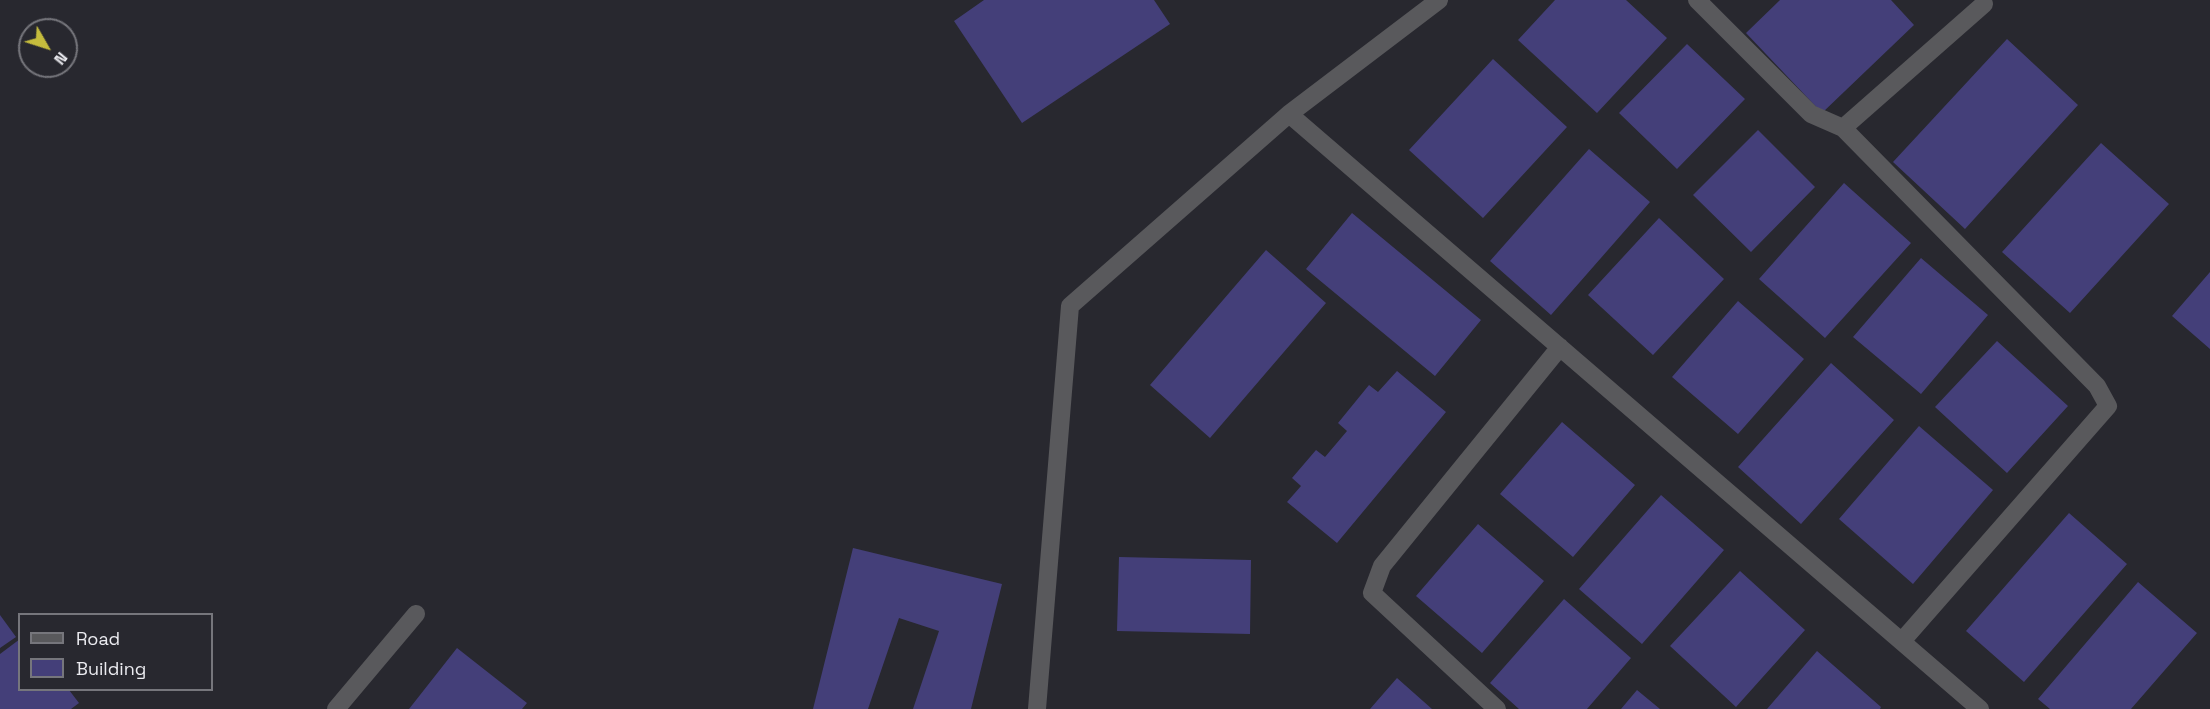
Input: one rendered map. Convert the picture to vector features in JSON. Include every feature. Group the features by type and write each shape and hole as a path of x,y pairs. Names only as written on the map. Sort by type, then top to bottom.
{"street":[{"path":"1037,709 1070,306 1289,114 1439,0"},
{"path":"1697,0 1811,114 1843,128 2097,386 2108,406 1902,641"},
{"path":"1843,128 1984,4"},
{"path":"1289,114 1980,709"},
{"path":"1497,709 1372,593 1382,566 1560,347"},
{"path":"336,709 416,614"}],"building":[{"path":"984,0 1154,0 1170,24 1022,123 954,21"},
{"path":"1555,0 1626,0 1667,38 1597,113 1518,40"},
{"path":"1780,0 1891,0 1914,25 1822,113 1746,33"},
{"path":"2007,39 2078,105 1965,229 1893,162"},
{"path":"1687,44 1745,99 1677,169 1619,113"},
{"path":"1493,59 1567,127 1483,218 1409,150"},
{"path":"1758,130 1815,187 1751,252 1693,195"},
{"path":"2101,143 2169,204 2070,313 2002,252"},
{"path":"1589,149 1650,202 1551,315 1490,261"},
{"path":"1844,183 1911,243 1825,338 1759,279"},
{"path":"1352,213 1481,320 1435,376 1306,269"},
{"path":"1659,218 1724,279 1653,355 1588,295"},
{"path":"1266,250 1326,303 1210,438 1150,385"},
{"path":"1921,258 1988,315 1921,394 1853,337"},
{"path":"2210,272 2210,349 2172,316"},
{"path":"1738,301 1804,359 1738,434 1672,377"},
{"path":"1997,341 2068,406 2007,473 1935,407"},
{"path":"1831,363 1894,420 1801,524 1738,467"},
{"path":"1397,371 1446,412 1337,543 1287,502 1301,486 1292,478 1316,450 1325,457 1347,431 1338,423 1369,385 1378,392"},
{"path":"1562,422 1635,485 1573,557 1500,494"},
{"path":"1919,426 1993,490 1913,584 1839,519"},
{"path":"1661,495 1724,550 1642,644 1579,589"},
{"path":"2069,513 2127,564 2024,682 1966,631"},
{"path":"1478,524 1544,581 1482,653 1416,596"},
{"path":"853,548 1002,584 971,709 913,709 939,631 899,618 868,709 813,709"},
{"path":"1119,557 1251,560 1250,634 1117,631"},
{"path":"1740,571 1805,630 1736,707 1670,646"},
{"path":"2138,582 2197,633 2131,709 2050,709 2038,699"},
{"path":"1564,599 1631,658 1587,709 1519,709 1490,683"},
{"path":"0,615 16,637 0,648"},
{"path":"18,640 18,691 70,691 79,703 71,709 0,709 0,654"},
{"path":"457,648 527,703 522,709 409,709"},
{"path":"1817,651 1881,707 1880,709 1767,709"},
{"path":"1397,678 1432,709 1370,709"},
{"path":"1637,690 1660,709 1621,709"}]}
